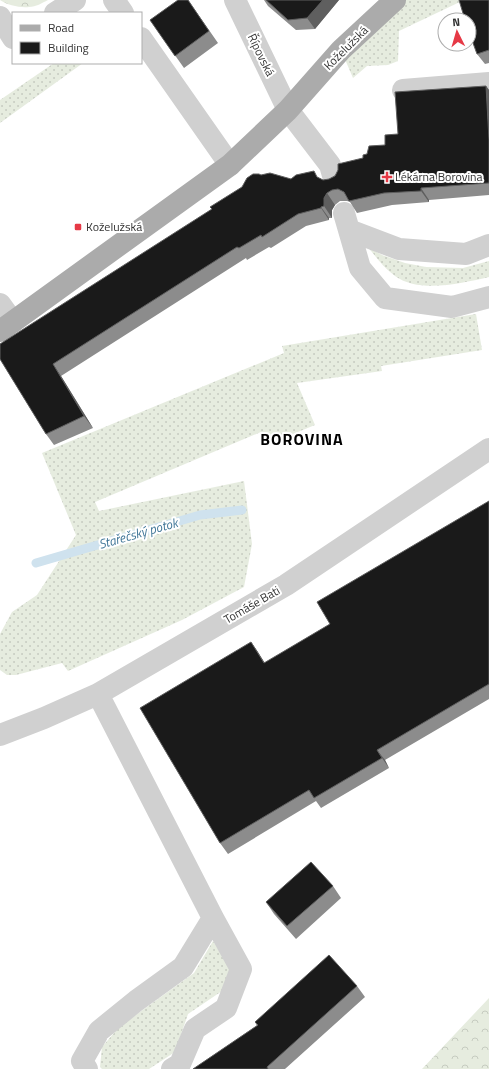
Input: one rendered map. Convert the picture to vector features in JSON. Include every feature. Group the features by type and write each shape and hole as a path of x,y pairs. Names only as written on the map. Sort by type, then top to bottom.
{"main road":[{"name":"Koželužská","path":"6,327 230,165 288,110 341,50 395,0"}],"street":[{"path":"57,12 75,0"},
{"path":"114,0 122,12"},
{"name":"Řípovská","path":"235,0 288,110"},
{"path":"0,17 12,38"},
{"path":"142,39 230,165"},
{"path":"0,49 12,41"},
{"path":"403,90 489,83"},
{"path":"288,110 330,165 334,179"},
{"path":"489,245 466,254 399,249 347,222 360,268 385,298 452,307 489,297"},
{"name":"Koželužská","path":"0,304 6,327"},
{"name":"Tomáše Bati","path":"0,736 98,694 286,585 489,449"},
{"path":"98,694 240,969 226,1008 195,1029 180,1064 172,1069"},
{"path":"87,1069 82,1061 99,1031 136,1001 183,967 213,918"}],"green space":[{"path":"0,0 48,0 37,6 18,7"},
{"path":"395,0 464,0 399,31 398,61 388,65 367,66 353,78 341,50"},
{"path":"53,64 82,64 0,123 0,100"},
{"path":"368,247 382,255 405,263 426,267 463,268 489,261 489,277 441,286 416,285 391,273"},
{"path":"476,314 482,350 381,366 382,371 297,383 315,425 266,445 261,432 95,502 99,511 244,481 252,544 244,587 182,620 68,671 62,663 16,675 7,675 0,670 0,634 12,612 37,595 76,535 42,453 284,353 282,346"},
{"path":"213,941 232,971 222,991 188,1014 175,1052 149,1069 102,1069 100,1067 102,1047 119,1027 194,973"},
{"path":"489,998 489,1069 422,1069"}],"building":[{"path":"178,0 188,0 209,31 175,56 150,20"},
{"path":"266,0 323,0 307,18 288,20"},
{"path":"459,0 489,0 489,50 477,54 477,12 463,12"},
{"path":"486,86 489,140 489,183 421,188 421,191 384,193 349,201 344,192 338,189 332,190 327,193 324,198 324,206 321,208 298,214 262,237 261,235 239,248 237,247 53,364 84,416 46,434 0,359 0,344 212,209 210,207 242,187 247,178 253,174 261,175 270,173 291,179 296,175 314,171 317,177 323,180 329,179 335,176 338,170 338,164 363,158 363,155 367,154 369,146 385,145 385,135 398,134 395,92"},
{"path":"489,501 489,684 377,750 382,758 314,798 309,790 220,843 140,708 251,642 264,663 330,624 317,602"},
{"path":"311,862 333,886 287,926 266,902"},
{"path":"329,955 357,986 267,1067 268,1069 193,1069 258,1025 255,1022"}],"waterway":[{"name":"Stařečský potok","path":"36,563 200,515 242,510"}],"place":[{"name":"Lékárna Borovina","path":"387,177"},
{"name":"Koželužská","path":"78,227"}],"district":[{"name":"BOROVINA","path":"302,439"}]}
